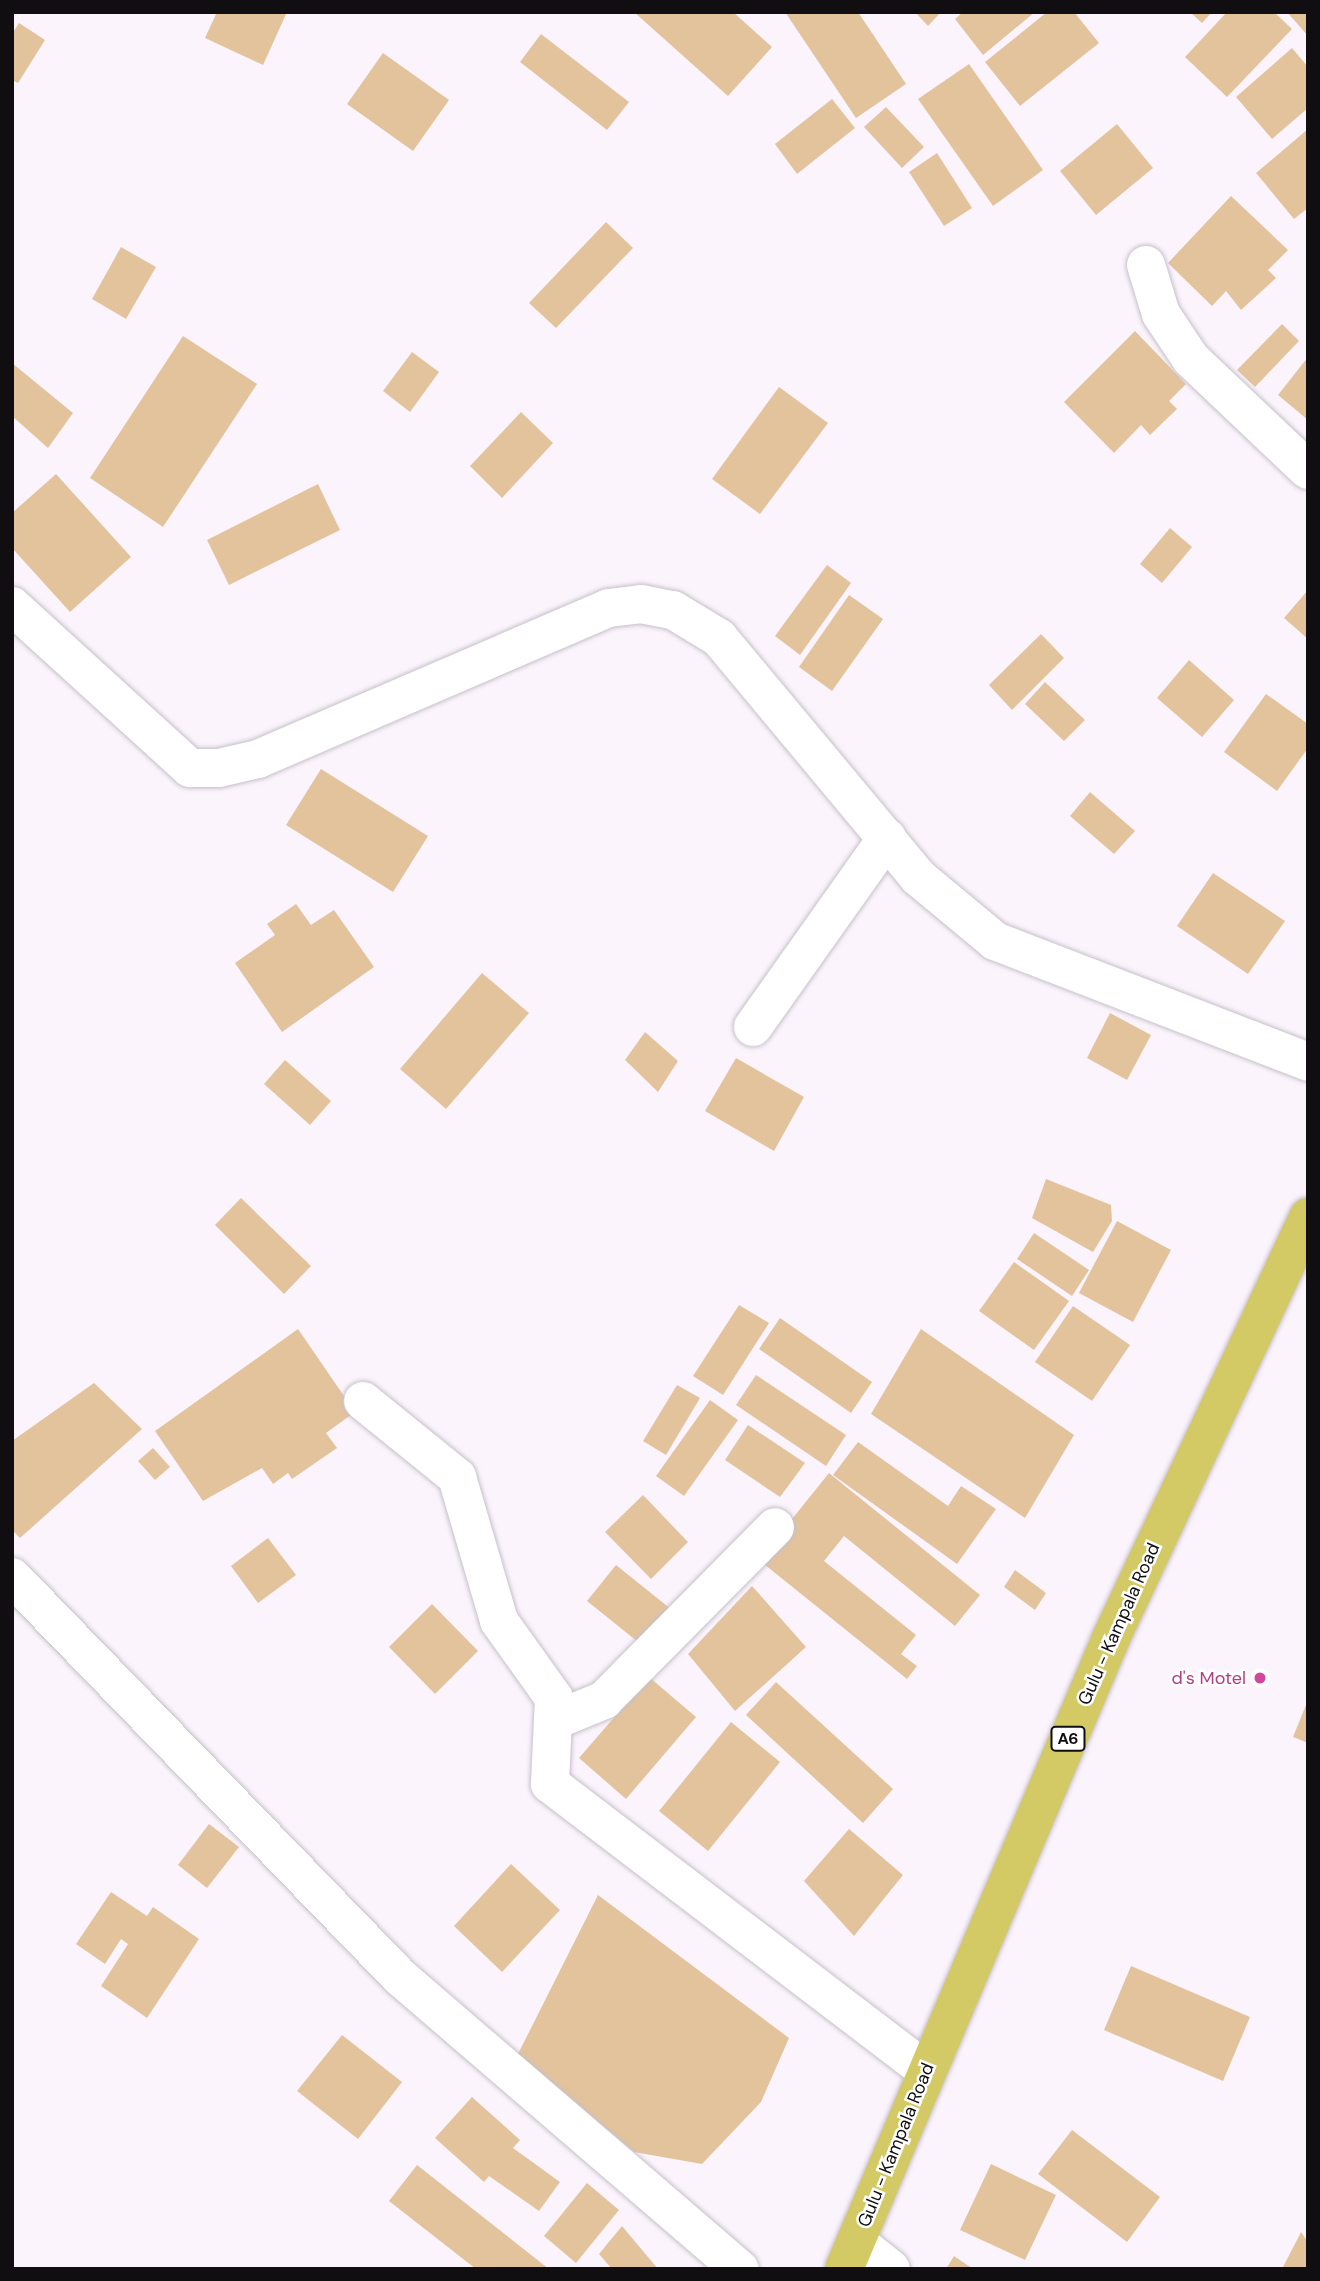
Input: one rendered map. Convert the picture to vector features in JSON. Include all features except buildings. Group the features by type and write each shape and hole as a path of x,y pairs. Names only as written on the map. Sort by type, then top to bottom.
{"main road":[{"name":"Gulu - Kampala Road","path":"850,2255 1111,1638 1308,1217"}],"street":[{"path":"1146,265 1161,314 1191,359 1308,470"},
{"path":"12,606 190,768 219,768 258,760 608,608 641,604 673,610 719,638 748,669 887,838 944,901 995,941 1308,1062"},
{"path":"753,1027 887,838"},
{"path":"363,1401 457,1477 499,1621 543,1678 558,1720 546,1770 563,1799 927,2071"},
{"path":"558,1720 604,1700 775,1527"},
{"path":"12,1577 400,1977 740,2269"},
{"path":"850,2255 891,2269"}],"place":[{"name":"d's Motel","path":"1260,1678"}]}
